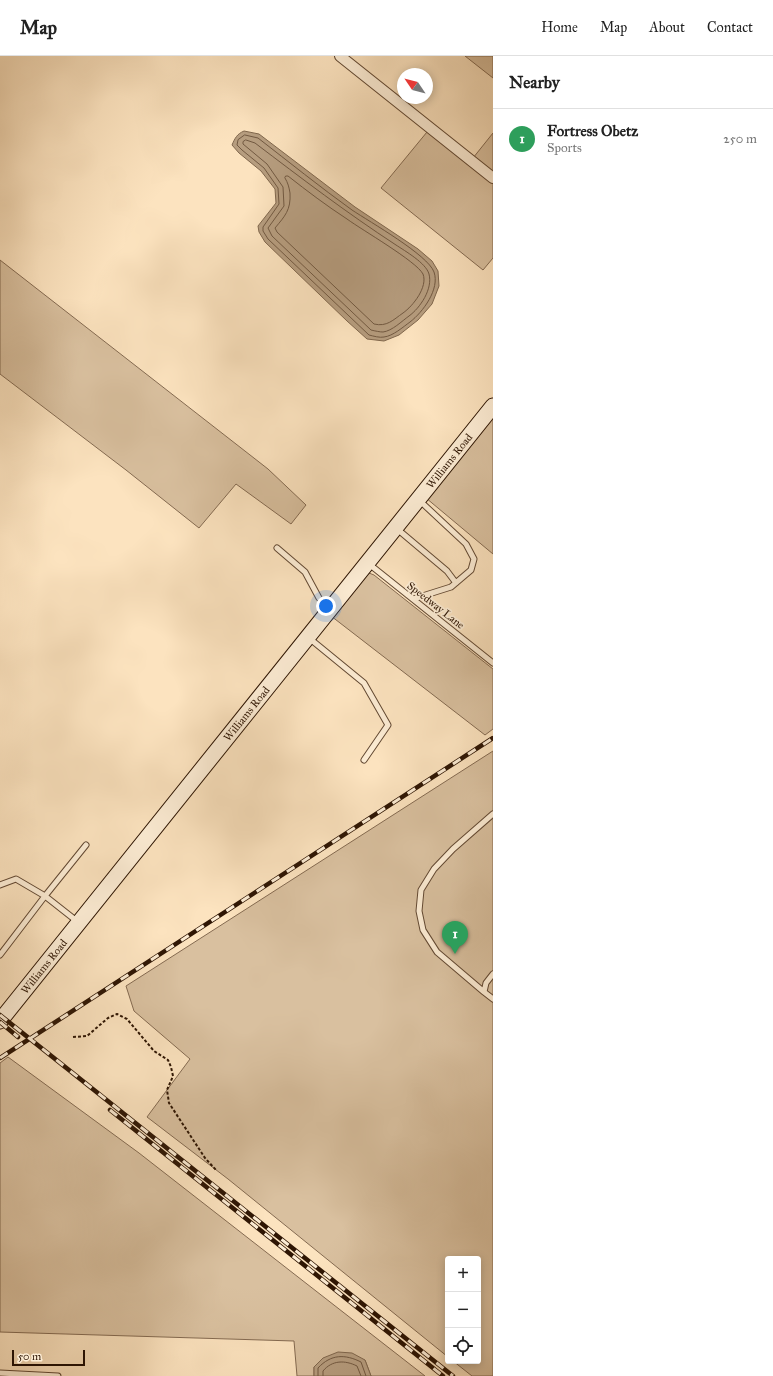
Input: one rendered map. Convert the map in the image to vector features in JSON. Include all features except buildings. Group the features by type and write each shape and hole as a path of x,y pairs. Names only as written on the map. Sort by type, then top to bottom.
{"main road":[{"name":"Williams Road","path":"0,1021 493,406"}],"street":[{"path":"340,56 493,178"}],"lane":[{"path":"413,600 451,587 471,570 474,560 466,544 418,499"},
{"path":"395,527 447,571 456,583"},
{"path":"277,548 305,572 319,598 330,610"},
{"name":"Speedway Lane","path":"367,563 493,663"},
{"path":"308,637 364,683 388,725 364,760"},
{"path":"493,814 452,849 434,869 421,890 419,911 423,930 437,952 493,999"},
{"path":"0,954 86,846"},
{"path":"0,885 16,879 45,896 79,923"},
{"path":"484,992 486,983 493,974"},
{"path":"0,1373 58,1376"}],"path":[{"path":"73,1037 88,1036 108,1018 117,1014 127,1019 154,1051 168,1060 173,1076 168,1090 169,1103 205,1158 216,1170"}],"shaded area":[{"path":"465,56 493,56 493,78"},
{"path":"427,132 493,183 493,258 483,270 381,188"},
{"path":"493,133 493,174 473,158"},
{"path":"0,260 268,469 306,505 291,524 236,484 199,528 0,374"},
{"path":"493,413 493,554 426,498"},
{"path":"369,573 374,575 493,669 493,729 485,735 331,616 365,575"},
{"path":"493,751 493,1376 472,1376 457,1364 481,1364 481,1256 445,1256 445,1355 228,1179 147,1117 190,1059 134,1011 126,986"},
{"path":"8,1057 139,1153 425,1376 371,1376 365,1360 314,1367 314,1376 297,1376 294,1341 0,1332 0,1063"}],"water":[{"path":"244,131 259,134 355,207 418,249 432,261 438,271 439,286 432,304 418,320 399,335 384,341 367,339 265,242 259,232 258,226 276,203 275,189 261,171 239,153 232,145 236,136"},
{"path":"338,1352 352,1353 365,1360 371,1376 314,1376 314,1367 323,1358"}],"railway":[{"path":"0,1058 493,738"},
{"path":"0,1015 453,1376"},
{"path":"0,1022 18,1037"},
{"path":"110,1110 443,1376"}],"place":[{"name":"Fortress Obetz","path":"455,954"}]}
